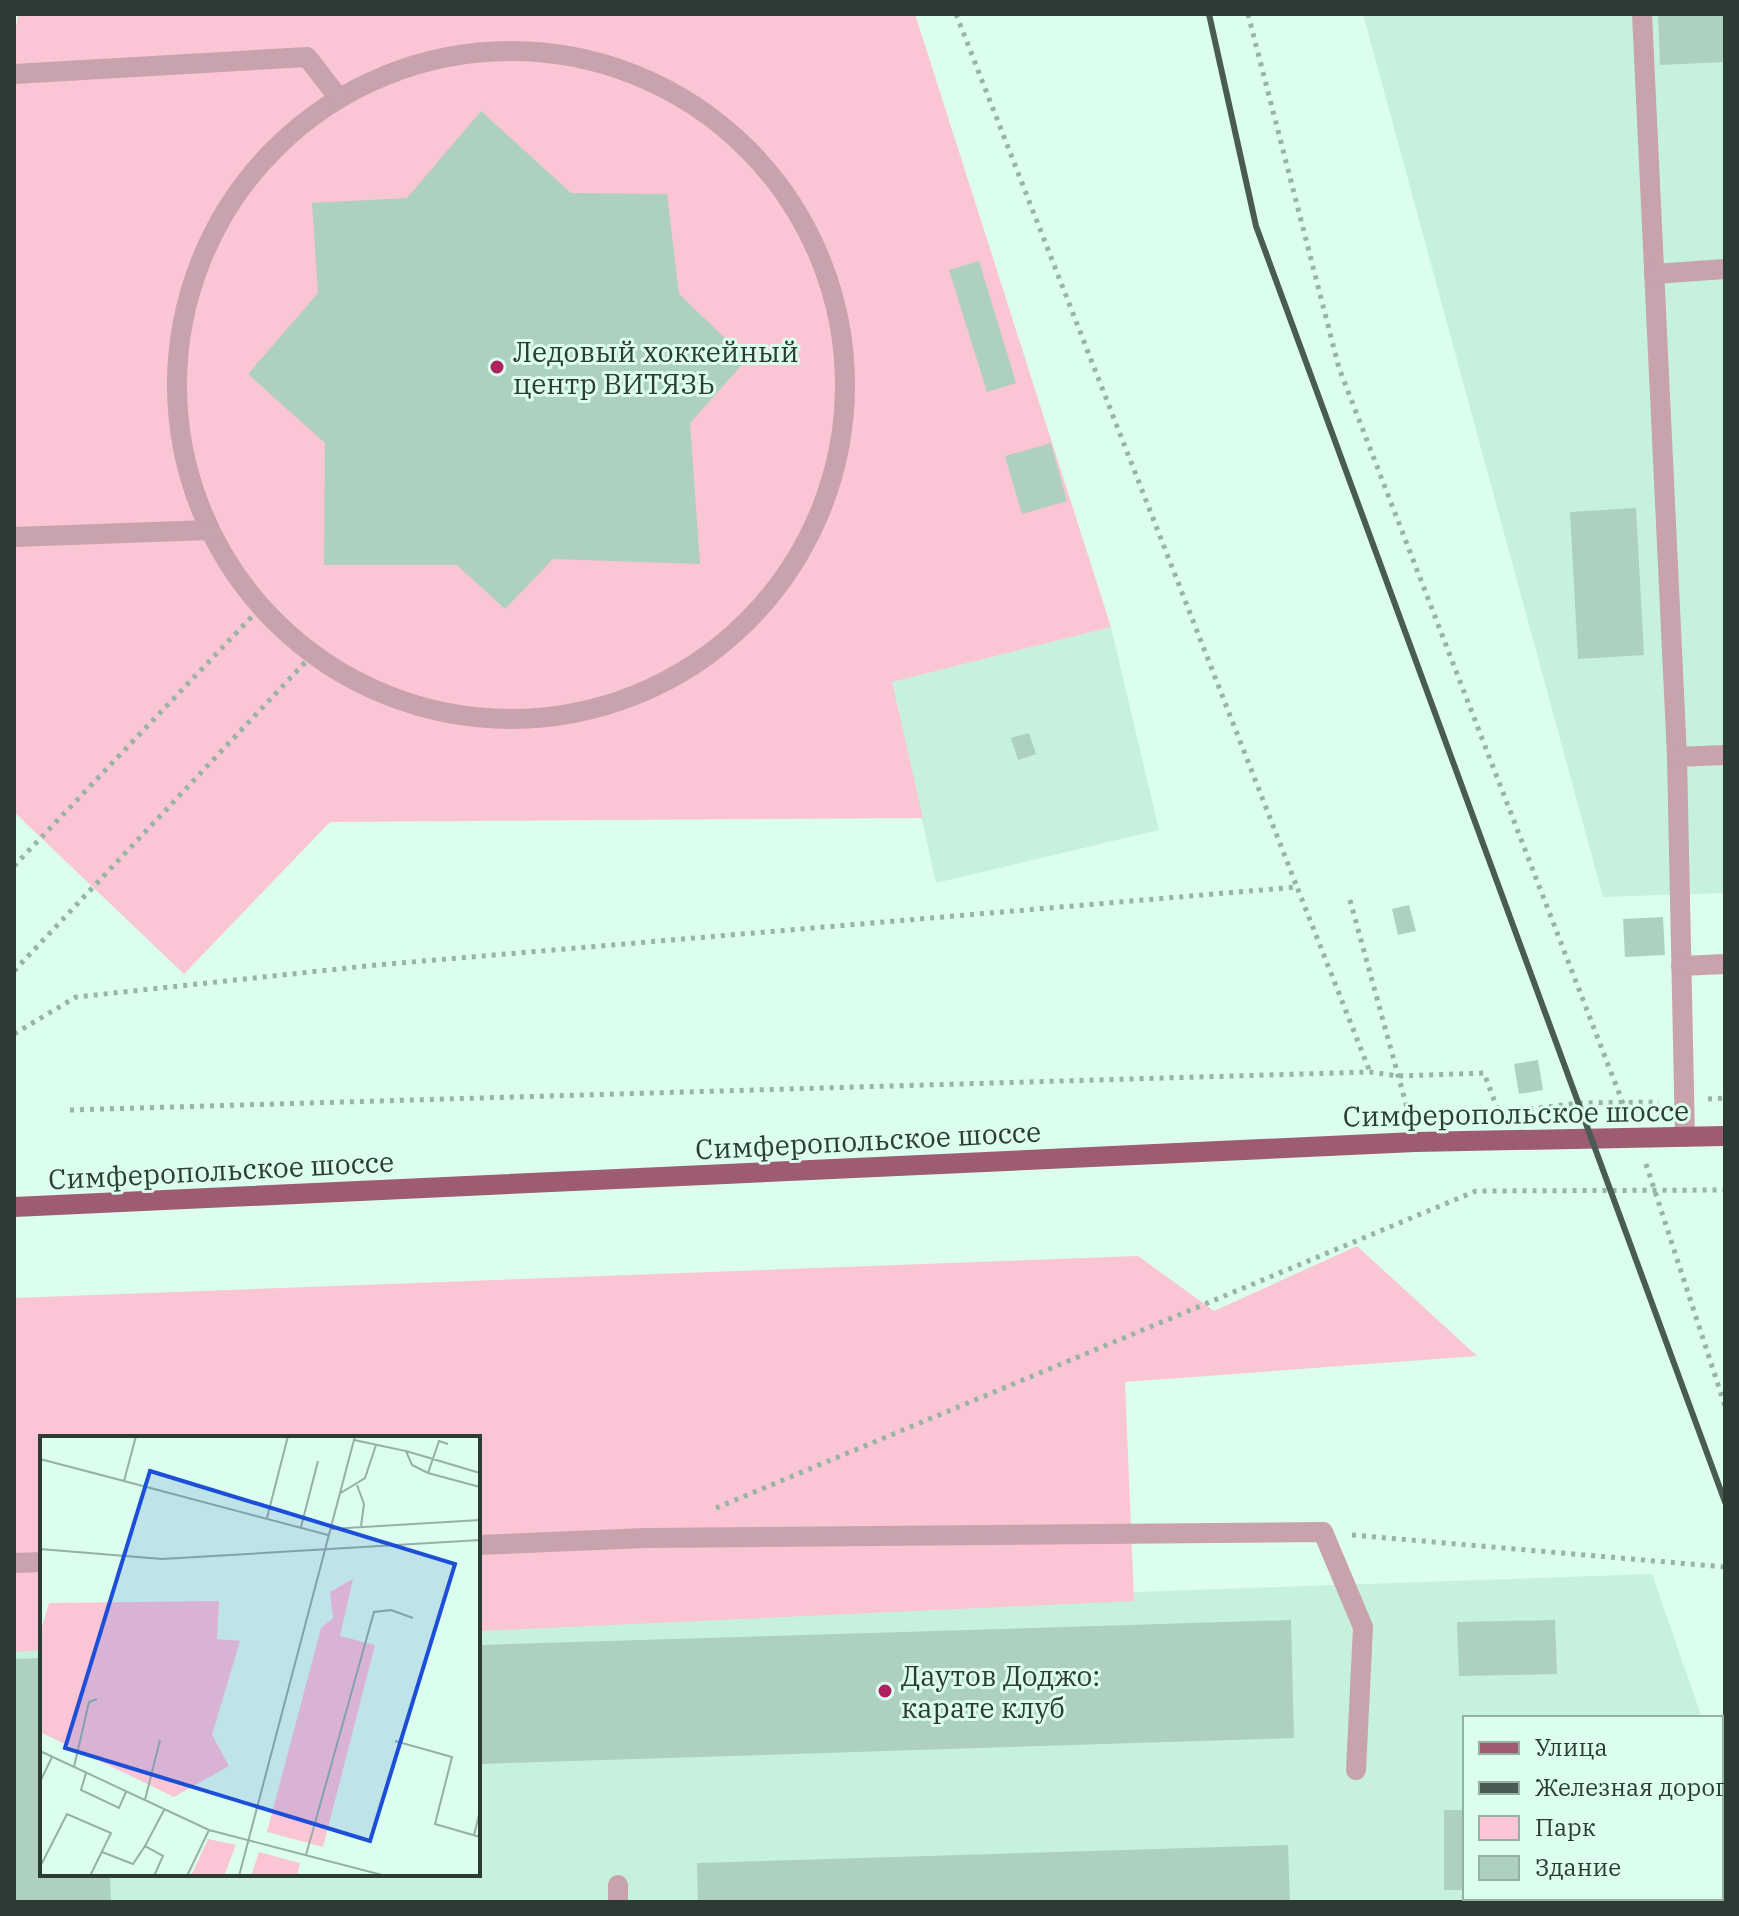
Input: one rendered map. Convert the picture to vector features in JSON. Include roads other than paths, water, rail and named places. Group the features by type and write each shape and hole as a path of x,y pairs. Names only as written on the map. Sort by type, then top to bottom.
{"main road":[{"name":"Симферопольское шоссе","path":"14,1207 1415,1142 1724,1139"}],"lane":[{"path":"1642,14 1677,757 1685,1137"},
{"path":"510,49 600,61 683,96 754,153 807,226 838,311 846,401 830,490 791,571 731,639 656,689 569,716 479,720 391,699 312,655 260,608 232,571 209,530 183,449 176,393 181,323 202,255 235,193 282,139 338,97 421,61 510,49"},
{"path":"14,74 307,57 338,97"},
{"path":"1654,274 1725,269"},
{"path":"14,537 209,530"},
{"path":"1677,757 1725,755"},
{"path":"1681,966 1725,964"},
{"path":"480,1545 645,1538 1323,1532 1363,1627 1356,1770"},
{"path":"14,1563 40,1562"}],"railway":[{"path":"1209,14 1256,226 1725,1502"}],"place":[{"name":"Ледовый хоккейный центр ВИТЯЗЬ","path":"497,367"},
{"name":"Даутов Доджо: карате клуб","path":"885,1691"}]}
